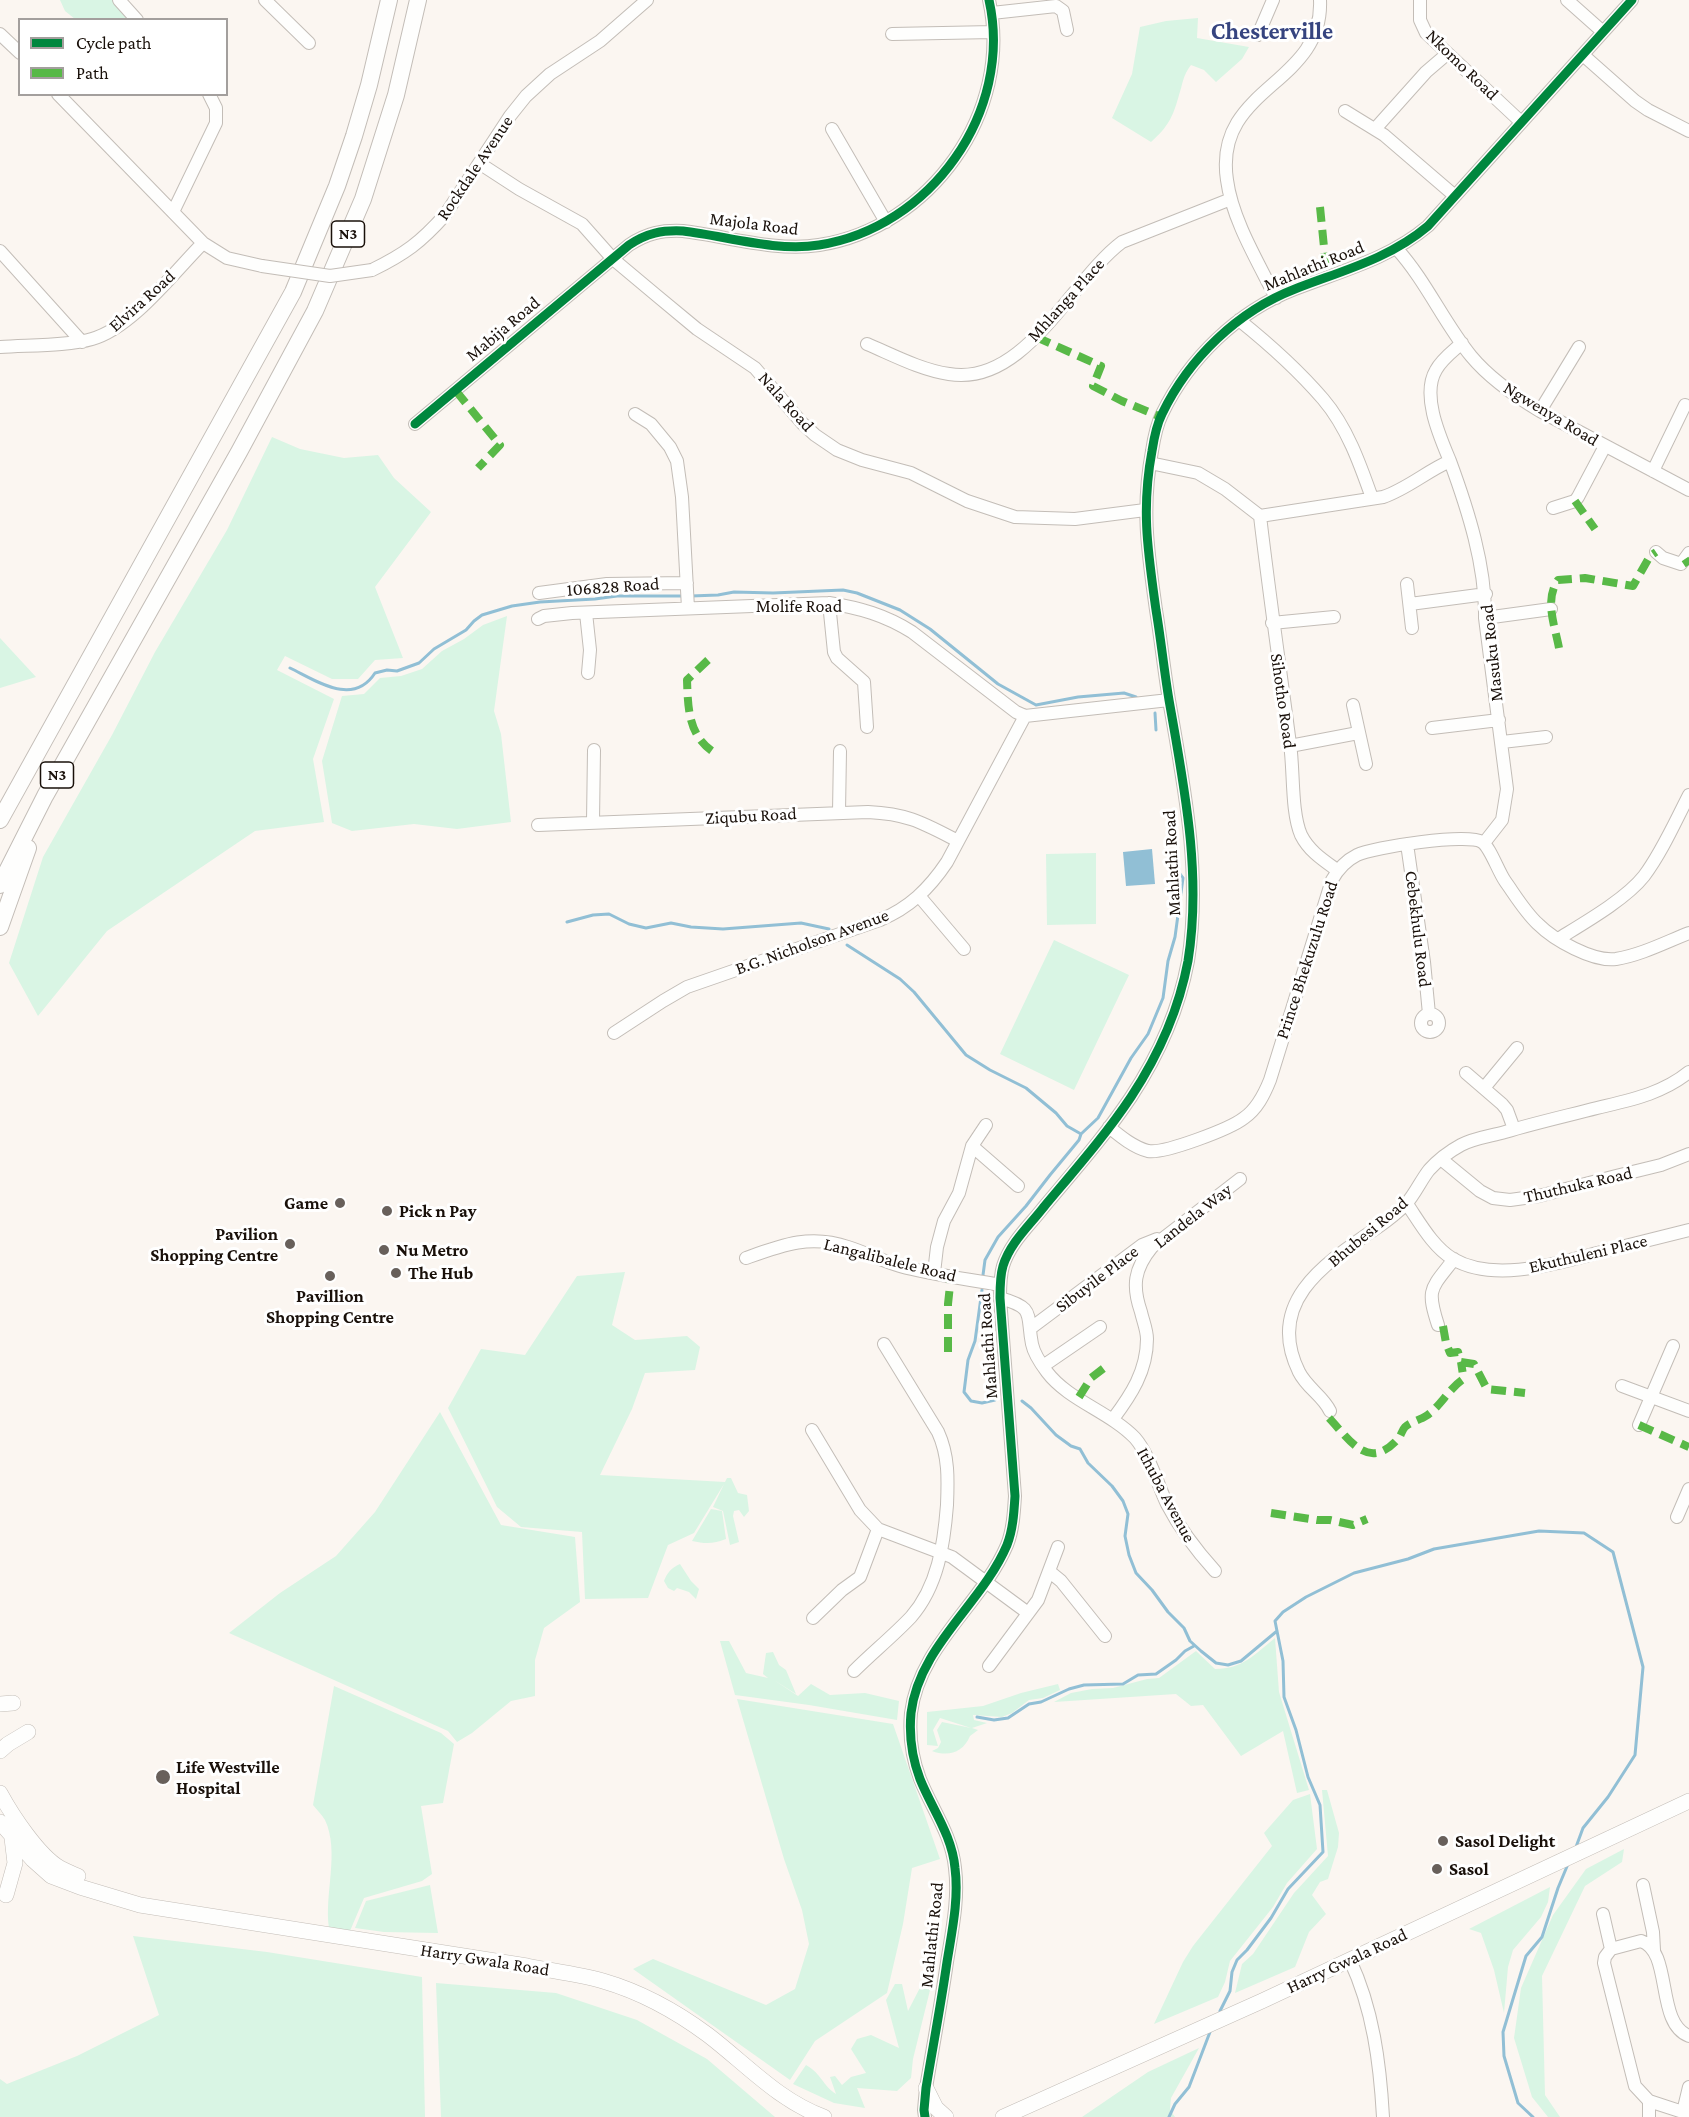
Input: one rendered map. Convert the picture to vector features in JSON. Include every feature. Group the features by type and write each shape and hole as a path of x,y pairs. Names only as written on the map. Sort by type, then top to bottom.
{"highway":[{"name":"N3","path":"0,820 293,292 337,186 369,85 389,0"},
{"name":"N3","path":"0,885 45,796 315,311 363,200 396,95 418,0"},
{"path":"0,927 45,796"}],"main road":[{"path":"0,1751 28,1732"},
{"path":"0,1793 24,1830 58,1867 96,1885 109,1894"},
{"name":"Harry Gwala Road","path":"1003,2117 1489,1896 1689,1801"},
{"path":"0,1822 12,1838 51,1876 80,1887 109,1894"},
{"path":"6,1895 15,1863 12,1838"},
{"name":"Harry Gwala Road","path":"109,1894 133,1903 160,1909 527,1966 603,1981 653,2001 683,2017 783,2096 810,2112 824,2117"},
{"path":"926,2088 936,2108 946,2117"}],"street":[{"path":"118,0 135,18"},
{"path":"265,0 309,43"},
{"name":"Rockdale Avenue","path":"60,96 203,243 227,258 262,266 340,276 372,270 398,257 423,240 445,215 518,106 535,87 600,40 647,0"},
{"name":"Majola Road","path":"613,259 638,240 655,232 683,231 800,247 835,242 865,232 916,203 944,175 959,154 974,124 986,90 992,58 993,32 989,0"},
{"path":"1258,34 1273,0"},
{"path":"1276,298 1246,238 1231,199 1225,162 1226,149 1234,126 1247,107 1306,53 1319,24 1320,0"},
{"name":"Nkomo Road","path":"1420,0 1419,11 1422,27 1432,40 1521,122"},
{"path":"1567,0 1603,32"},
{"name":"Mahlathi Road","path":"922,2114 953,1927 956,1880 948,1839 920,1779 914,1758 910,1729 911,1711 920,1679 932,1656 998,1564 1008,1542 1015,1496 1000,1291 1003,1265 1020,1236 1108,1127 1130,1098 1149,1067 1178,1001 1187,963 1194,911 1193,864 1177,739 1169,700 1147,542 1145,510 1156,428 1173,394 1201,355 1239,320 1276,298 1397,249 1428,226 1632,0"},
{"path":"992,13 1056,6 1063,11 1067,30"},
{"path":"892,34 993,32"},
{"path":"0,34 18,51"},
{"path":"1375,129 1422,77 1447,54"},
{"path":"1583,55 1635,101 1689,131"},
{"path":"173,212 216,123 216,108 209,96"},
{"path":"1345,111 1375,129 1421,165 1455,196"},
{"path":"832,129 885,222"},
{"name":"Nala Road","path":"479,163 519,189 582,224 613,259 698,329 755,368 815,435 849,456 910,473 967,501 1015,517 1075,519 1145,510"},
{"name":"Mhlanga Place","path":"867,344 926,368 950,375 980,374 1005,361 1036,337 1097,265 1122,242 1231,199"},
{"name":"Elvira Road","path":"0,348 82,342 114,330 127,320 203,243"},
{"name":"Ngwenya Road","path":"1397,249 1462,343 1494,379 1521,400 1540,411 1689,490"},
{"path":"0,251 82,342"},
{"name":"Mabija Road","path":"415,424 613,259"},
{"path":"1239,320 1271,346 1324,400 1346,436 1363,471 1372,498"},
{"name":"Masuku Road","path":"1462,343 1445,358 1436,370 1430,386 1436,427 1460,489 1481,565 1486,594 1485,618 1507,789 1502,820 1484,843"},
{"path":"1540,411 1579,347"},
{"path":"1653,471 1685,405"},
{"path":"635,414 651,424 670,447 677,461 681,478 688,606"},
{"path":"1553,508 1575,501 1605,446"},
{"path":"1150,463 1198,473 1225,489 1260,516 1398,492 1432,468 1450,460"},
{"name":"Sihotho Road","path":"1260,516 1272,622 1290,746 1297,818 1301,834 1315,854 1337,870"},
{"path":"1656,552 1663,558 1681,564 1689,553"},
{"name":"106828 Road","path":"539,593 607,584 687,586"},
{"path":"1407,584 1412,628"},
{"path":"1410,604 1486,594"},
{"path":"829,603 834,652 837,658 864,682 867,727"},
{"name":"Molife Road","path":"538,619 561,614 688,606 829,603 869,611 897,622 1024,716"},
{"path":"1485,618 1551,609"},
{"path":"586,613 590,650 588,673"},
{"path":"1272,622 1334,617"},
{"path":"1024,716 1033,717 1169,700"},
{"path":"1353,705 1366,764"},
{"name":"B.G. Nicholson Avenue","path":"614,1033 687,987 879,920 905,908 920,897 937,877 958,841 1024,716"},
{"path":"1432,728 1499,720"},
{"path":"1290,746 1358,733"},
{"path":"1502,742 1546,737"},
{"path":"593,822 594,750"},
{"path":"839,812 840,751"},
{"path":"1558,939 1627,892 1644,875 1689,795"},
{"name":"Ziqubu Road","path":"538,825 839,812 894,813 914,818 958,841"},
{"name":"Prince Bhekuzulu Road","path":"1108,1127 1142,1149 1157,1152 1228,1127 1244,1118 1253,1111 1270,1080 1329,888 1337,870 1364,852 1407,844 1459,838 1484,843"},
{"path":"1484,843 1498,872 1538,924 1575,949 1593,956 1614,959 1637,953 1689,933"},
{"name":"Cebekhulu Road","path":"1407,844 1429,1014"},
{"path":"920,897 964,949"},
{"path":"1484,1088 1517,1048"},
{"name":"Bhubesi Road","path":"1330,1411 1299,1372 1289,1336 1288,1325 1292,1309 1300,1293 1314,1278 1351,1245 1407,1204 1429,1171 1461,1145 1514,1129 1653,1094 1677,1082 1689,1072"},
{"path":"1466,1073 1496,1097 1507,1110 1514,1129"},
{"path":"934,1274 940,1232 959,1193 972,1146 986,1125"},
{"path":"972,1146 1018,1186"},
{"name":"Thuthuka Road","path":"1441,1159 1480,1191 1493,1198 1509,1200 1539,1196 1639,1171 1689,1154"},
{"name":"Landela Way","path":"1113,1419 1133,1390 1145,1359 1147,1336 1135,1295 1139,1268 1152,1247 1240,1179"},
{"name":"Ekuthuleni Place","path":"1407,1204 1433,1241 1454,1259 1469,1266 1489,1269 1514,1270 1535,1267 1689,1230"},
{"name":"Sibuyile Place","path":"1031,1328 1142,1245 1166,1236"},
{"name":"Langalibalele Road","path":"746,1258 779,1246 803,1241 825,1241 847,1246 899,1266 1000,1291"},
{"path":"1438,1325 1430,1294 1454,1259"},
{"name":"Ithuba Avenue","path":"1000,1291 1021,1305 1027,1312 1035,1352 1043,1366 1063,1387 1113,1419 1140,1444 1174,1517 1194,1547 1215,1571"},
{"path":"1043,1366 1100,1327"},
{"path":"854,1671 917,1609 933,1580 945,1539 948,1489 946,1456 938,1432 884,1344"},
{"path":"1639,1425 1674,1346"},
{"path":"1622,1386 1689,1411"},
{"path":"812,1430 860,1510 878,1529 942,1552 1028,1613"},
{"path":"1677,1517 1689,1489"},
{"path":"813,1618 842,1590 860,1577 878,1529"},
{"path":"989,1666 1038,1600 1058,1547"},
{"path":"1050,1572 1061,1581 1105,1636"},
{"path":"1643,1885 1653,1932 1654,1950 1671,2015 1676,2026 1683,2034 1689,2036"},
{"path":"1603,1914 1611,1949"},
{"path":"1654,1950 1649,1944 1641,1941 1611,1949 1604,1963 1635,2086 1649,2101 1686,2113 1689,2087"},
{"path":"1350,1960 1364,1995 1374,2037 1383,2117"},
{"path":"1649,2101 1649,2117"}],"green space":[{"path":"60,0 112,0 128,18 74,18 65,11"},
{"path":"1198,18 1197,38 1249,47 1242,59 1216,82 1204,70 1191,65 1169,121 1151,142 1112,118 1132,74 1140,27 1166,21"},
{"path":"272,437 300,449 344,458 378,455 394,478 431,512 375,587 403,658 375,660 358,679 332,679 285,656 277,670 334,699 313,759 324,822 255,831 107,931 38,1016 9,963 43,857 112,735 155,652 227,530"},
{"path":"507,616 494,711 501,734 511,822 457,829 414,824 352,831 332,823 322,761 342,696 364,694 380,678 401,676 422,669 442,651 483,625"},
{"path":"0,638 36,677 0,688"},
{"path":"1096,853 1096,924 1047,925 1046,854"},
{"path":"1054,940 1129,975 1074,1090 1000,1054"},
{"path":"625,1272 612,1325 635,1340 687,1336 700,1347 695,1370 645,1373 632,1409 600,1475 725,1482 727,1478 731,1478 738,1493 747,1495 749,1511 744,1517 739,1510 734,1511 739,1542 730,1545 723,1511 713,1507 724,1484 694,1533 668,1545 648,1598 585,1599 582,1532 521,1527 497,1507 448,1408 481,1349 525,1355 577,1276"},
{"path":"440,1412 501,1525 575,1537 580,1602 544,1628 535,1660 535,1696 511,1701 472,1733 457,1742 448,1731 229,1633 280,1593 336,1556 375,1512"},
{"path":"711,1509 722,1511 726,1539 709,1543 692,1541"},
{"path":"680,1564 699,1589 696,1599 689,1592 677,1588 674,1591 668,1588 664,1581 670,1571"},
{"path":"1275,1638 1279,1692 1309,1790 1297,1793 1283,1731 1241,1756 1203,1705 1191,1706 1176,1694 1054,1702 1071,1693 1113,1688 1159,1678 1196,1651 1215,1669 1233,1666 1248,1660"},
{"path":"720,1641 729,1641 746,1673 768,1678 763,1674 766,1653 773,1652 779,1665 786,1670 796,1694 774,1680 798,1696 811,1684 830,1695 865,1693 899,1701 897,1720 735,1695"},
{"path":"1058,1684 1060,1690 1043,1698 1029,1700 1012,1713 1002,1717 973,1715 974,1720 987,1723 972,1728 978,1730 959,1750 954,1752 944,1754 932,1751 938,1748 941,1742 937,1730 942,1722 971,1728 940,1718 933,1730 938,1746 927,1745 927,1712 983,1706"},
{"path":"334,1686 441,1733 454,1744 443,1803 421,1806 432,1874 422,1881 364,1898 350,1931 329,1928 331,1846 325,1820 313,1805"},
{"path":"737,1699 893,1724 940,1859 912,1868 903,1924 887,1993 815,2041 790,2080 633,1969 653,1959 766,2005 795,1989 809,1944 802,1910 784,1859"},
{"path":"1322,1790 1327,1790 1339,1833 1338,1847 1328,1879 1320,1882 1312,1895 1326,1914 1309,1932 1295,1967 1235,1993 1242,1964 1253,1954 1294,1893 1328,1856"},
{"path":"1310,1794 1317,1849 1287,1883 1273,1907 1230,1961 1225,1982 1218,1997 1154,2024 1193,1946 1272,1846 1264,1833 1293,1800"},
{"path":"1624,1849 1622,1862 1585,1886 1542,1976 1545,2095 1560,2117 1548,2117 1532,2097 1514,2038 1521,1988 1553,1915 1586,1869"},
{"path":"430,1885 438,1933 384,1932 355,1928 366,1901"},
{"path":"1550,1887 1548,1902 1541,1917 1513,1950 1508,1967 1504,2013 1494,1970 1481,1933 1469,1929"},
{"path":"133,1936 267,1952 422,1977 425,2117 0,2117 0,2079 7,2084 77,2056 159,2015"},
{"path":"934,1974 913,2059 911,2078 897,2091 857,2088 865,2108 834,2103 793,2084 806,2065 836,2094 830,2077 835,2076 842,2085 851,2077 866,2073 851,2049 857,2039 871,2035 899,2048 886,2000 895,1984 902,1984 908,2011 925,1978"},
{"path":"436,1983 556,1993 637,2020 707,2059 775,2117 441,2117"},
{"path":"1199,2048 1171,2098 1170,2110 1175,2117 1082,2117 1148,2072"}],"water":[{"path":"1152,849 1155,884 1126,886 1123,852"}],"waterway":[{"path":"691,596 734,592 843,590 857,593 900,610 930,629 998,684 1036,705 1078,697 1124,693 1136,697"},
{"path":"290,668 323,684 346,690 366,683 375,673 387,670 397,671 419,663 434,649 466,630 482,615 512,606 617,596 684,596"},
{"path":"1155,713 1156,730"},
{"path":"983,1275 985,1260 998,1237 1026,1206 1079,1140 1081,1134 1098,1118 1131,1058 1148,1034 1163,998 1168,961 1175,937 1183,878 1176,869 1175,861"},
{"path":"567,922 593,915 609,914 629,924 646,928 671,923 723,929 801,923 829,929"},
{"path":"847,945 900,979 914,992 966,1055 1026,1088 1056,1113 1067,1126 1081,1134"},
{"path":"982,1290 975,1341 968,1360 964,1392 971,1401 982,1403 995,1400"},
{"path":"1022,1401 1056,1435 1071,1446 1080,1449 1088,1463 1112,1486 1123,1501 1128,1514 1125,1536 1136,1573 1184,1628 1190,1641 1201,1651 1216,1663 1228,1665 1241,1661 1277,1631"},
{"path":"1220,2011 1230,1991 1232,1972 1237,1960 1271,1918 1288,1889 1323,1852 1320,1805 1308,1777 1296,1730 1284,1697 1283,1661 1275,1621 1283,1612 1306,1597 1354,1573 1408,1559 1434,1549 1539,1531 1584,1533 1613,1552 1643,1667 1635,1755 1608,1797 1583,1828 1576,1847"},
{"path":"977,1717 994,1720 1008,1718 1029,1704 1041,1702 1069,1689 1084,1685 1123,1684 1138,1675 1156,1674 1194,1646"},
{"path":"1533,2117 1518,2103 1504,2056 1503,2032 1526,1956 1542,1937 1568,1864"},
{"path":"1169,2117 1175,2104 1189,2087 1210,2032"}],"marked path":[{"path":"1320,207 1327,277"},
{"path":"1036,337 1101,366 1093,386 1161,417"},
{"path":"456,391 500,445 478,468"},
{"path":"1575,501 1595,529"},
{"path":"1559,648 1551,605 1558,580 1585,578 1633,586 1650,556 1656,552"},
{"path":"1685,559 1689,565"},
{"path":"708,660 687,680 687,690 694,728 698,737 712,751"},
{"path":"948,1352 948,1304 951,1276"},
{"path":"1443,1326 1450,1353 1458,1352 1461,1362 1474,1364 1487,1389 1525,1393"},
{"path":"1329,1418 1360,1449 1369,1453 1378,1453 1398,1439 1407,1425 1431,1412 1462,1380 1461,1362"},
{"path":"1079,1397 1091,1378 1104,1368"},
{"path":"1639,1425 1689,1447"},
{"path":"1271,1513 1353,1525 1367,1519"}],"cycle path":[{"path":"415,424 629,245 648,235 683,231 768,245 803,247 859,234 896,215 928,190 955,158 975,122 989,83 993,42 989,0"},
{"path":"925,2117 926,2088 954,1915 956,1880 950,1844 915,1763 910,1721 916,1689 926,1667 938,1646 983,1587 996,1566 1007,1545 1012,1527 1015,1496 1000,1298 1002,1270 1015,1242 1100,1140 1141,1081 1166,1032 1179,997 1188,961 1193,896 1189,830 1150,569 1147,531 1149,472 1158,423 1173,393 1186,374 1217,339 1235,323 1274,298 1381,256 1428,226 1632,0"}],"place":[{"name":"Game","path":"340,1203"},
{"name":"Pick n Pay","path":"387,1211"},
{"name":"Pavilion Shopping Centre","path":"290,1244"},
{"name":"Nu Metro","path":"384,1250"},
{"name":"The Hub","path":"396,1273"},
{"name":"Pavillion Shopping Centre","path":"330,1276"},
{"name":"Life Westville Hospital","path":"163,1777"},
{"name":"Sasol Delight","path":"1443,1841"},
{"name":"Sasol","path":"1437,1869"}],"district":[{"name":"Chesterville","path":"1272,32"}]}
